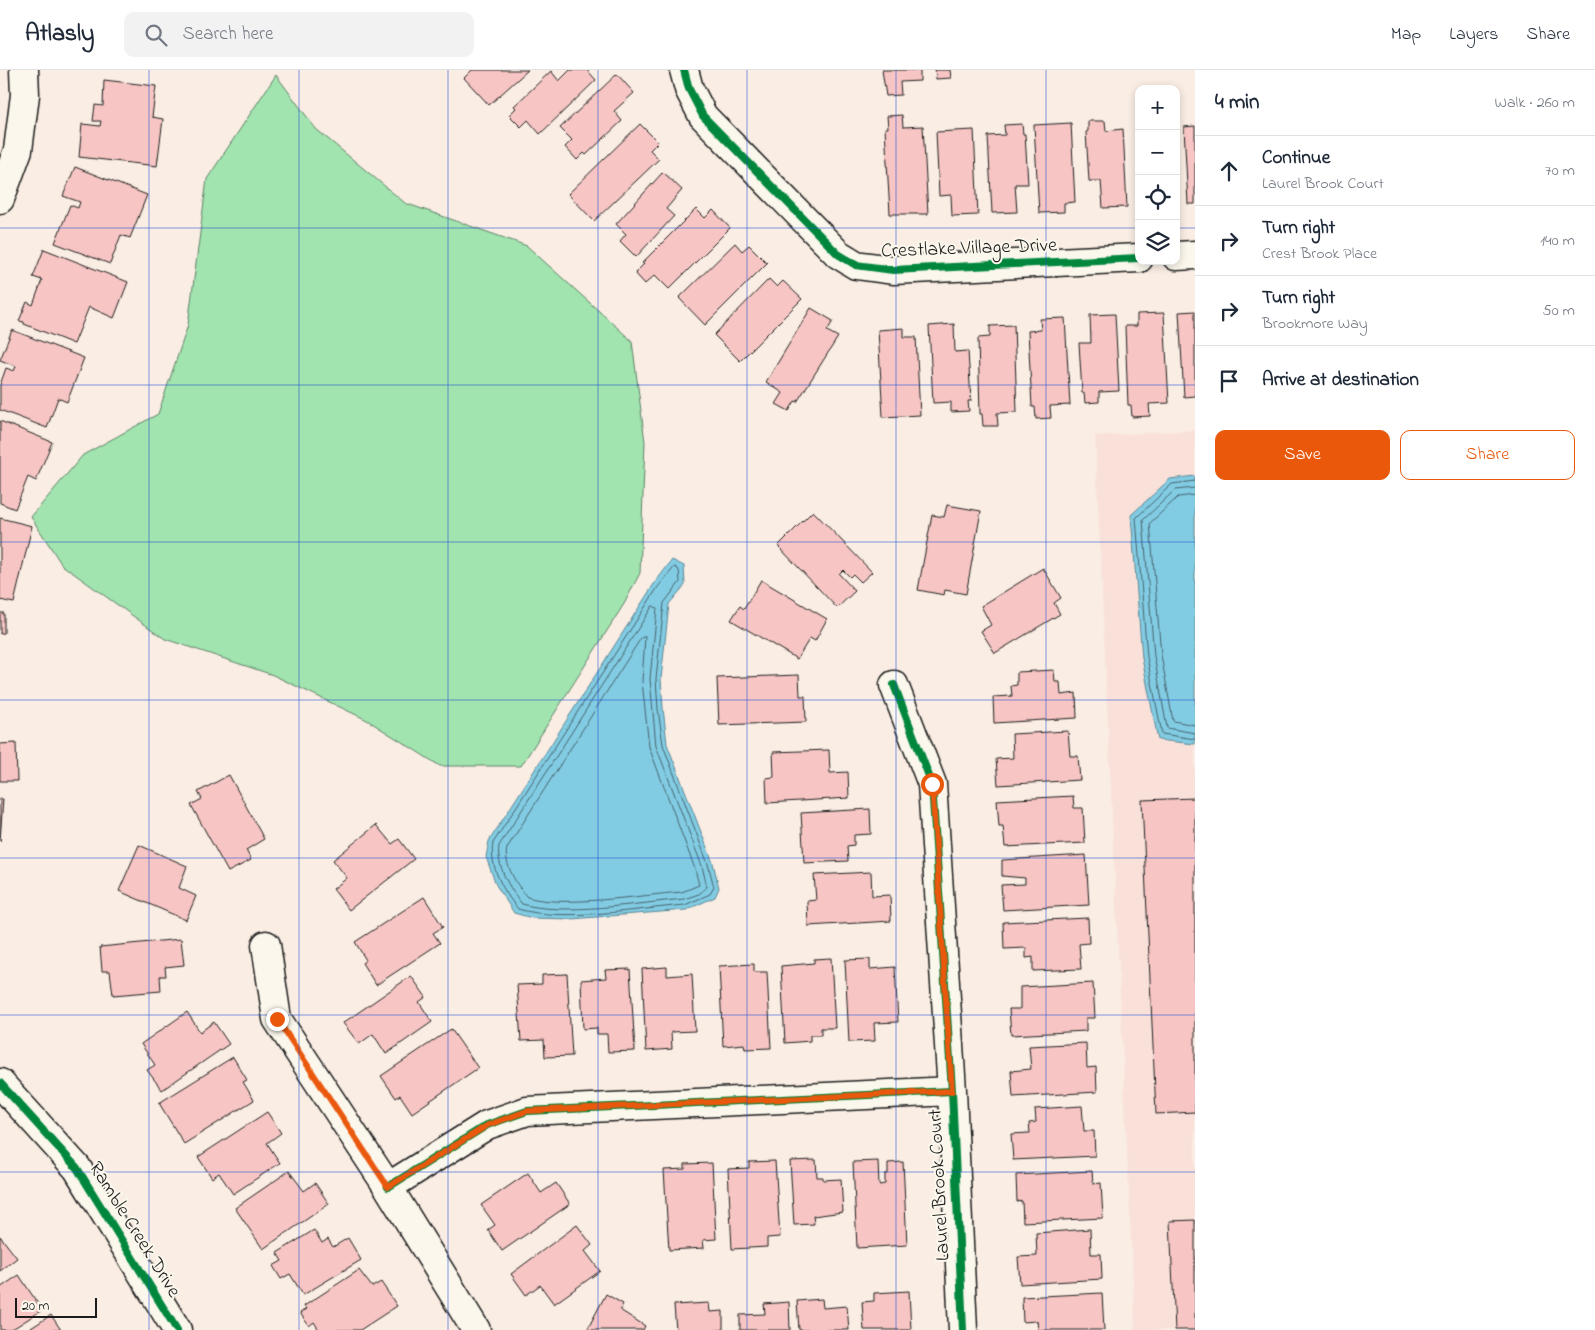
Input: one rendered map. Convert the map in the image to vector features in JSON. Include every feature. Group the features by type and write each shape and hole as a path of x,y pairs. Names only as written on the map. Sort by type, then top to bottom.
{"street":[{"path":"0,199 18,150 25,95 24,70"},
{"name":"Crestlake Village Drive","path":"684,70 688,89 703,116 838,254 856,265 893,270 1135,258"},
{"path":"1180,256 1195,255"},
{"name":"Laurel Brook Court","path":"894,685 932,784 952,1091 963,1330"},
{"path":"266,945 277,1019 388,1187 476,1330"},
{"name":"Ramble Creek Drive","path":"0,1083 77,1168 177,1330"},
{"path":"388,1187 488,1125 527,1111 952,1091"}],"shaded area":[{"path":"1195,430 1195,1330 1135,1330 1095,436"}],"green space":[{"path":"276,75 316,129 405,203 527,246 632,341 645,442 640,573 624,604 521,766 440,766 367,720 273,675 165,639 62,565 31,517 83,455 158,414 188,325 207,179"}],"water":[{"path":"1195,476 1195,744 1158,740 1142,658 1131,515 1170,479"},
{"path":"672,560 684,566 685,585 669,604 661,679 667,744 713,863 719,888 715,897 686,910 571,919 532,918 514,913 496,885 486,857 489,841 654,584"}],"building":[{"path":"472,70 528,70 489,105 464,78"},
{"path":"570,70 587,70 596,80 540,134 528,120 521,127 509,115 516,108 514,106 551,71 559,81"},
{"path":"882,70 920,70 920,81 900,82 901,95 886,96"},
{"path":"935,70 950,70 951,78 936,79"},
{"path":"617,74 634,93 614,111 622,121 586,155 584,153 577,160 565,147 572,140 560,128"},
{"path":"104,80 156,86 152,117 163,119 157,166 79,157 82,124 100,126 101,121 93,121 95,105 103,106"},
{"path":"902,115 903,127 923,126 928,214 890,214 885,128 888,128 887,116"},
{"path":"1088,121 1105,121 1106,131 1123,129 1127,207 1103,208 1101,181 1089,181 1086,132 1088,131"},
{"path":"1071,123 1075,202 1064,203 1064,212 1039,213 1034,125"},
{"path":"640,124 658,142 650,150 659,159 594,221 568,194"},
{"path":"1022,124 1023,134 1025,134 1028,184 1015,184 1017,212 992,213 988,136 1005,135 1004,125"},
{"path":"1195,126 1195,204 1188,204 1184,127"},
{"path":"974,130 978,215 952,216 951,195 939,196 936,132"},
{"path":"75,167 147,195 130,238 121,235 110,264 55,243 70,205 78,208 80,202 63,196"},
{"path":"663,172 682,190 666,209 674,216 636,257 620,241 626,234 616,224"},
{"path":"696,209 705,218 713,210 730,228 669,289 655,275 645,284 635,273 644,264 642,263"},
{"path":"735,243 742,251 749,245 767,263 705,325 679,298"},
{"path":"44,249 128,282 114,318 89,307 74,344 19,321 27,302 33,305 42,280 33,277"},
{"path":"769,279 777,287 783,281 802,299 740,361 714,335"},
{"path":"811,308 833,321 827,331 838,337 797,402 795,401 789,411 776,404 783,393 766,382"},
{"path":"1195,311 1195,396 1184,397 1179,312"},
{"path":"1164,313 1169,403 1149,404 1150,416 1132,417 1131,405 1128,405 1125,326 1137,326 1137,314"},
{"path":"1115,314 1119,391 1099,392 1099,402 1085,403 1084,393 1082,393 1079,343 1091,343 1090,315"},
{"path":"1065,318 1070,405 1050,406 1051,418 1036,419 1035,407 1032,407 1028,331 1041,330 1040,319"},
{"path":"954,324 955,352 968,351 971,401 968,401 969,411 951,412 951,402 933,403 929,326"},
{"path":"1014,325 1017,412 997,413 998,426 983,426 982,414 980,414 978,338 990,337 990,326"},
{"path":"904,328 904,337 916,337 920,415 883,417 878,330"},
{"path":"12,330 84,358 67,402 58,398 47,428 0,410 0,385 6,368 14,371 16,366 0,360"},
{"path":"0,421 52,442 36,481 28,477 15,509 0,503"},
{"path":"947,505 981,511 966,594 945,590 944,595 918,590 932,515 944,517"},
{"path":"813,511 872,572 861,582 853,574 850,577 843,570 839,574 855,591 837,608 778,546"},
{"path":"0,518 32,526 14,603 0,600"},
{"path":"1043,568 1061,598 1054,603 1060,614 995,653 981,631 991,625 981,606"},
{"path":"761,580 827,619 815,641 810,638 797,659 731,620 740,606 744,609"},
{"path":"0,613 4,613 4,633 0,634"},
{"path":"1054,670 1055,682 1060,682 1061,695 1076,693 1077,718 994,723 993,697 1012,696 1011,686 1017,685 1017,672"},
{"path":"799,675 800,696 805,696 806,722 719,725 717,678"},
{"path":"1068,731 1070,756 1078,756 1080,780 998,785 996,759 1013,758 1012,734"},
{"path":"16,743 17,781 0,781 0,744"},
{"path":"829,750 830,773 848,772 849,798 767,803 766,778 774,777 773,752"},
{"path":"229,775 264,839 246,850 251,860 228,872 191,805 202,799 198,792"},
{"path":"1073,796 1074,808 1083,808 1085,843 1005,847 1003,826 999,826 997,800"},
{"path":"1195,798 1195,1112 1156,1114 1142,800"},
{"path":"0,799 3,799 0,841"},
{"path":"870,809 871,834 854,835 854,845 847,846 848,861 804,863 801,813"},
{"path":"376,825 392,844 399,839 414,859 349,910 333,889 347,878 333,860"},
{"path":"139,845 187,866 179,888 196,896 186,920 119,891"},
{"path":"1086,855 1089,905 1003,910 1001,885 1025,884 1025,878 1002,876 1002,860"},
{"path":"871,872 872,896 890,895 891,921 808,926 807,901 816,900 814,875"},
{"path":"424,897 443,927 433,933 440,943 376,985 362,963 366,960 355,942"},
{"path":"1088,918 1089,943 1079,944 1081,969 1033,971 1033,957 1026,958 1026,948 1004,949 1003,922"},
{"path":"181,939 184,965 165,967 166,976 160,976 161,991 113,995 110,971 102,971 100,947"},
{"path":"831,958 835,1028 821,1028 821,1035 810,1035 810,1041 785,1043 781,966 814,963 814,959"},
{"path":"870,959 870,969 895,967 898,1022 874,1023 875,1041 849,1042 845,960"},
{"path":"754,964 754,972 767,972 771,1048 745,1049 744,1044 723,1046 719,966"},
{"path":"667,967 667,976 692,974 695,1031 671,1032 672,1049 646,1051 642,969"},
{"path":"630,969 635,1051 608,1052 607,1034 597,1034 597,1028 583,1029 581,980 606,978 605,970"},
{"path":"567,974 572,1056 545,1057 544,1040 521,1041 517,985 542,984 542,975"},
{"path":"411,976 426,997 419,1002 432,1022 386,1054 373,1034 359,1044 343,1023"},
{"path":"1093,983 1095,1018 1086,1018 1086,1031 1011,1035 1009,1009 1020,1009 1020,987"},
{"path":"187,1012 200,1032 214,1022 229,1044 162,1090 147,1070 155,1065 141,1044"},
{"path":"451,1029 478,1068 412,1113 400,1095 396,1098 381,1076"},
{"path":"1086,1043 1087,1068 1096,1067 1097,1092 1013,1097 1011,1071 1031,1069 1029,1046"},
{"path":"233,1057 247,1080 243,1082 254,1100 184,1144 159,1103"},
{"path":"1082,1106 1084,1131 1094,1131 1095,1156 1013,1160 1011,1134 1030,1133 1029,1123 1036,1122 1035,1109"},
{"path":"267,1112 281,1133 267,1143 280,1163 233,1194 219,1173 212,1178 198,1157"},
{"path":"816,1160 817,1177 823,1177 823,1180 841,1179 843,1212 813,1216 814,1224 794,1225 790,1161"},
{"path":"775,1161 780,1237 767,1238 767,1247 732,1249 728,1169 749,1168 749,1162"},
{"path":"878,1161 879,1185 885,1184 885,1174 888,1174 888,1163 903,1162 907,1245 857,1248 853,1162"},
{"path":"712,1163 716,1239 703,1240 704,1248 669,1250 664,1170 685,1169 685,1164"},
{"path":"289,1171 304,1191 315,1183 329,1204 263,1249 235,1208"},
{"path":"1092,1171 1093,1184 1101,1183 1103,1218 1023,1222 1022,1201 1017,1202 1016,1175"},
{"path":"528,1173 541,1193 556,1183 570,1204 502,1251 488,1230 495,1225 481,1205"},
{"path":"1195,1220 1195,1330 1175,1330 1170,1221"},
{"path":"577,1225 592,1245 585,1251 600,1271 554,1304 540,1285 526,1295 511,1274"},
{"path":"1090,1229 1091,1254 1101,1254 1102,1279 1020,1284 1018,1257 1037,1256 1036,1233"},
{"path":"314,1230 322,1243 328,1239 333,1247 348,1238 361,1260 303,1295 290,1274 281,1279 273,1266 282,1261 277,1253"},
{"path":"0,1236 17,1258 0,1271"},
{"path":"359,1270 372,1287 381,1282 397,1306 360,1330 319,1330 314,1322 309,1326 300,1313 306,1309 304,1306"},
{"path":"19,1275 42,1310 11,1330 0,1330 0,1288"},
{"path":"909,1291 911,1330 864,1330 862,1302 874,1301 874,1293"},
{"path":"1102,1293 1104,1330 1038,1330 1037,1321 1023,1322 1022,1297"},
{"path":"606,1294 623,1304 620,1310 645,1326 643,1330 587,1330"},
{"path":"822,1299 823,1308 847,1306 849,1330 799,1330 797,1301"},
{"path":"789,1302 790,1330 740,1330 740,1315 765,1314 764,1304"},
{"path":"709,1303 710,1312 723,1311 723,1330 676,1330 674,1305"},
{"path":"51,1315 61,1330 28,1330"}],"cycle path":[{"path":"684,70 689,89 703,116 838,254 856,265 893,270 1135,258"},
{"path":"894,685 932,784 952,1091 963,1330"},
{"path":"0,1083 77,1168 177,1330"},
{"path":"388,1187 487,1125 527,1111 952,1091"}],"route":[{"path":"277,1019 388,1187 488,1125 527,1111 952,1091 932,784"}]}
